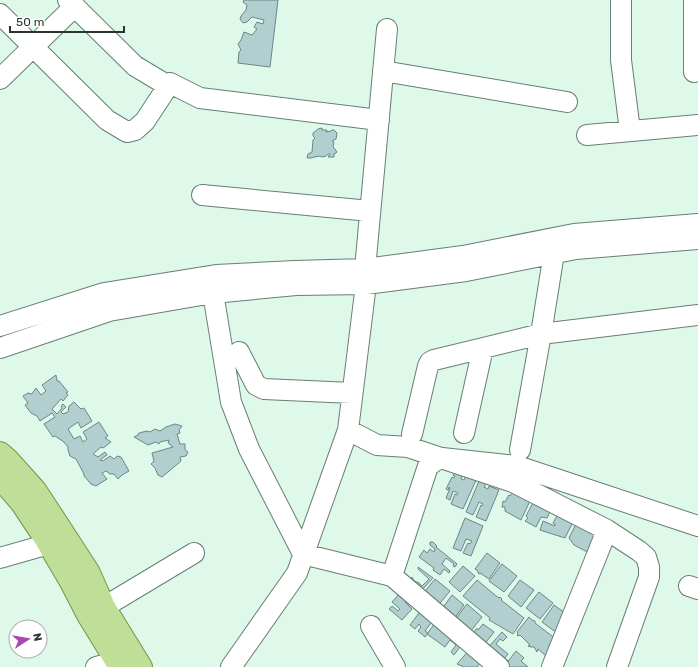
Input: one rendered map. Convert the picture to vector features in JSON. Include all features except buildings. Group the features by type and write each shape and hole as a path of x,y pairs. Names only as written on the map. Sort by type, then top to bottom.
{"main road":[{"path":"0,453 35,490 89,573 104,606 141,667"},
{"path":"0,478 21,502 49,544 88,615 118,664"}],"street":[{"path":"621,0 621,60 630,131"},
{"path":"694,0 694,72"},
{"path":"0,79 33,47 72,3 134,66 165,84 170,83 200,98 379,120"},
{"path":"0,14 107,120 126,132 135,130 145,121 170,83"},
{"path":"231,667 297,572 348,430 365,276 387,29"},
{"path":"383,71 567,102"},
{"path":"587,135 698,125"},
{"path":"202,195 370,211"},
{"path":"0,348 109,312 213,293 296,285 365,276 574,234 698,224"},
{"path":"0,326 104,293 216,275 295,271 365,276 466,271 576,249 698,239"},
{"path":"520,450 554,253"},
{"path":"213,293 231,402 248,449 303,554 392,576 499,667"},
{"path":"412,434 428,366 430,362 434,360 541,334 698,315"},
{"path":"464,433 483,348"},
{"path":"239,352 256,385 264,390 352,393"},
{"path":"348,430 378,445 408,447 513,482 606,530 646,557 649,566 649,577 617,667"},
{"path":"392,576 428,466 442,458 517,466 698,526"},
{"path":"552,667 606,530"},
{"path":"0,558 49,544"},
{"path":"104,606 194,553"},
{"path":"372,626 395,667"},
{"path":"96,667 118,664"}]}
